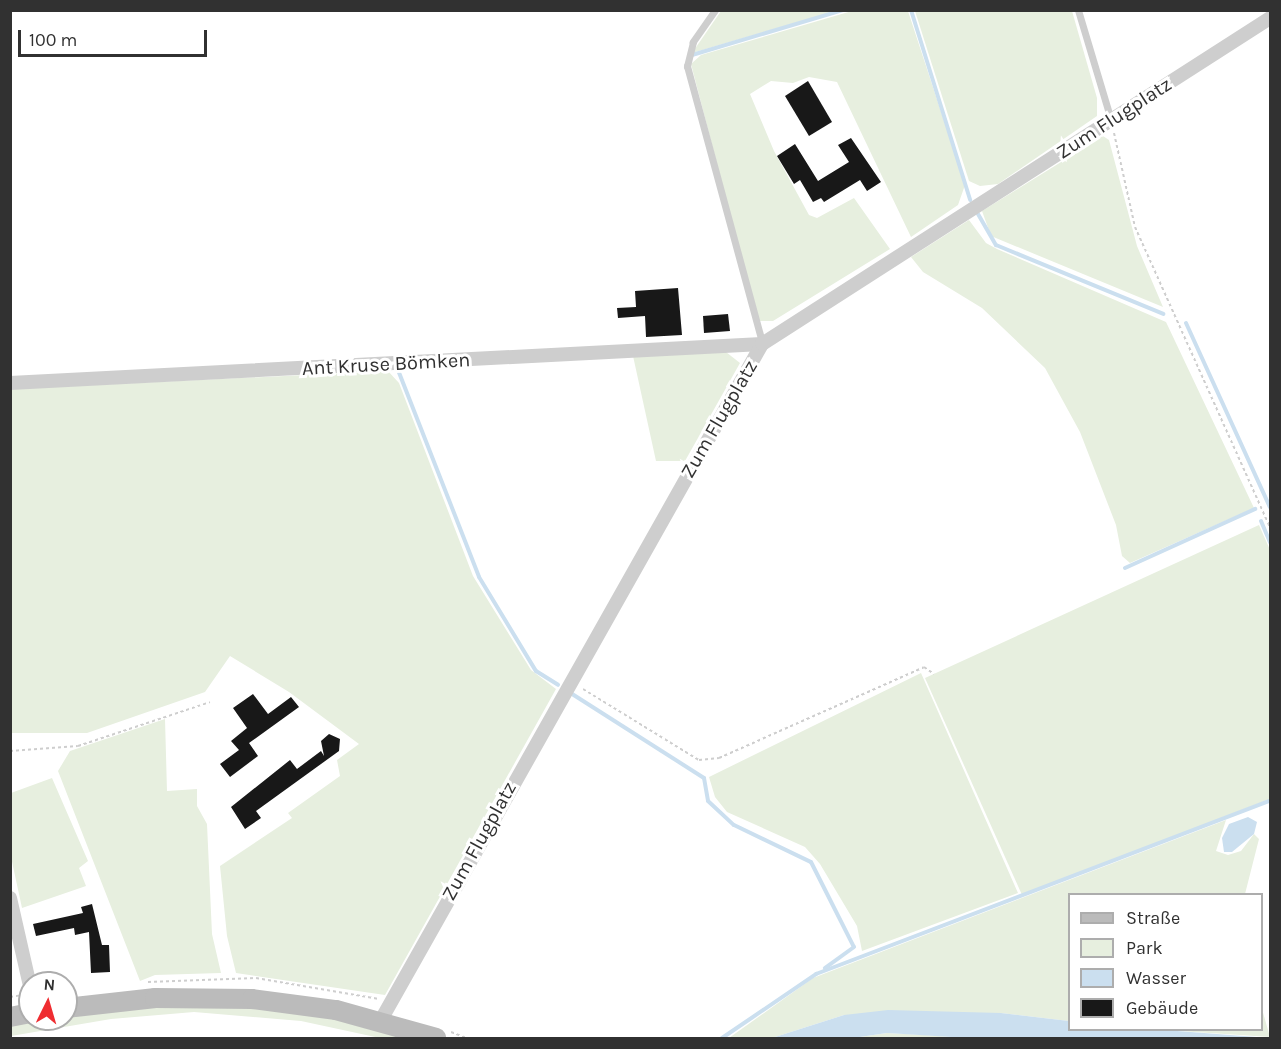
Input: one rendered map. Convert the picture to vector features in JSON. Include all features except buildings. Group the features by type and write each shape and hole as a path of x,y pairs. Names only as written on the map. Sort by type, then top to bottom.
{"street":[{"name":"Zum Flugplatz","path":"381,1020 762,344 1270,18"},
{"name":"Ant Kruse Bömken","path":"10,383 762,344"},
{"path":"10,898 27,971"},
{"path":"78,1006 136,999 230,997 314,1006 381,1020 436,1038"}],"lane":[{"path":"716,10 693,42 687,66 755,332 762,344"},
{"path":"1078,10 1111,120"}],"path":[{"path":"1111,120 1135,227 1270,528"},
{"path":"570,681 699,760 719,758 924,667 934,674"},
{"path":"10,751 78,746 210,702"}],"green space":[{"path":"721,11 836,11 692,53"},
{"path":"852,11 908,11 965,185 958,205 911,237 837,82 809,77 793,83 771,81 750,94 774,151 809,215 817,218 854,198 890,249 773,321 758,321 691,64 701,55"},
{"path":"915,11 1072,11 1097,98 1097,116 998,184 980,186 969,181"},
{"path":"1103,136 1109,140 1137,246 1163,307 991,236 982,211"},
{"path":"969,220 986,243 997,249 1166,322 1254,508 1130,563 1122,556 1116,525 1080,432 1045,368 982,308 923,272 911,257"},
{"path":"726,352 740,363 685,461 656,461 633,356"},
{"path":"388,371 399,383 473,576 531,670 556,689 385,995 236,973 227,936 220,866 292,818 288,813 340,776 337,760 359,744 289,692 230,656 205,692 87,733 11,733 10,389"},
{"path":"1259,525 1270,550 1270,799 1022,895 925,678"},
{"path":"921,673 1018,893 862,951 857,926 820,864 805,847 727,812 715,797 709,777"},
{"path":"165,719 167,791 197,789 197,806 207,824 212,934 221,973 155,975 140,981 58,771 70,751"},
{"path":"52,778 88,861 79,868 86,886 22,908 11,857 11,793"},
{"path":"1226,820 1216,851 1228,855 1241,851 1254,834 1259,839 1245,893 1068,893 1068,1021 1001,1013 844,1015 772,1038 729,1038 813,978"},
{"path":"130,1006 295,1008 417,1038 380,1038 301,1021 194,1012 111,1019 78,1025 78,1012"},
{"path":"1263,1012 1270,1037 1179,1031 1263,1031"},
{"path":"18,1022 18,1031 40,1031 11,1036 11,1023"},
{"path":"887,1033 925,1035 967,1038 853,1038"}],"water":[{"path":"1248,817 1257,822 1254,834 1232,852 1224,852 1222,838 1229,824"},
{"path":"888,1010 1001,1013 1068,1021 1068,1031 1177,1031 1270,1038 967,1038 887,1033 853,1038 772,1038 844,1015"}],"waterway":[{"path":"692,55 843,10"},
{"path":"911,10 970,200"},
{"path":"978,214 996,245 1163,314"},
{"path":"1186,323 1270,507"},
{"path":"398,370 479,577 536,671 558,685"},
{"path":"1125,568 1255,509"},
{"path":"1261,521 1270,542"},
{"path":"569,692 704,778 708,801 734,825 811,862 854,947 825,968"},
{"path":"722,1038 816,974 1270,801"}]}
